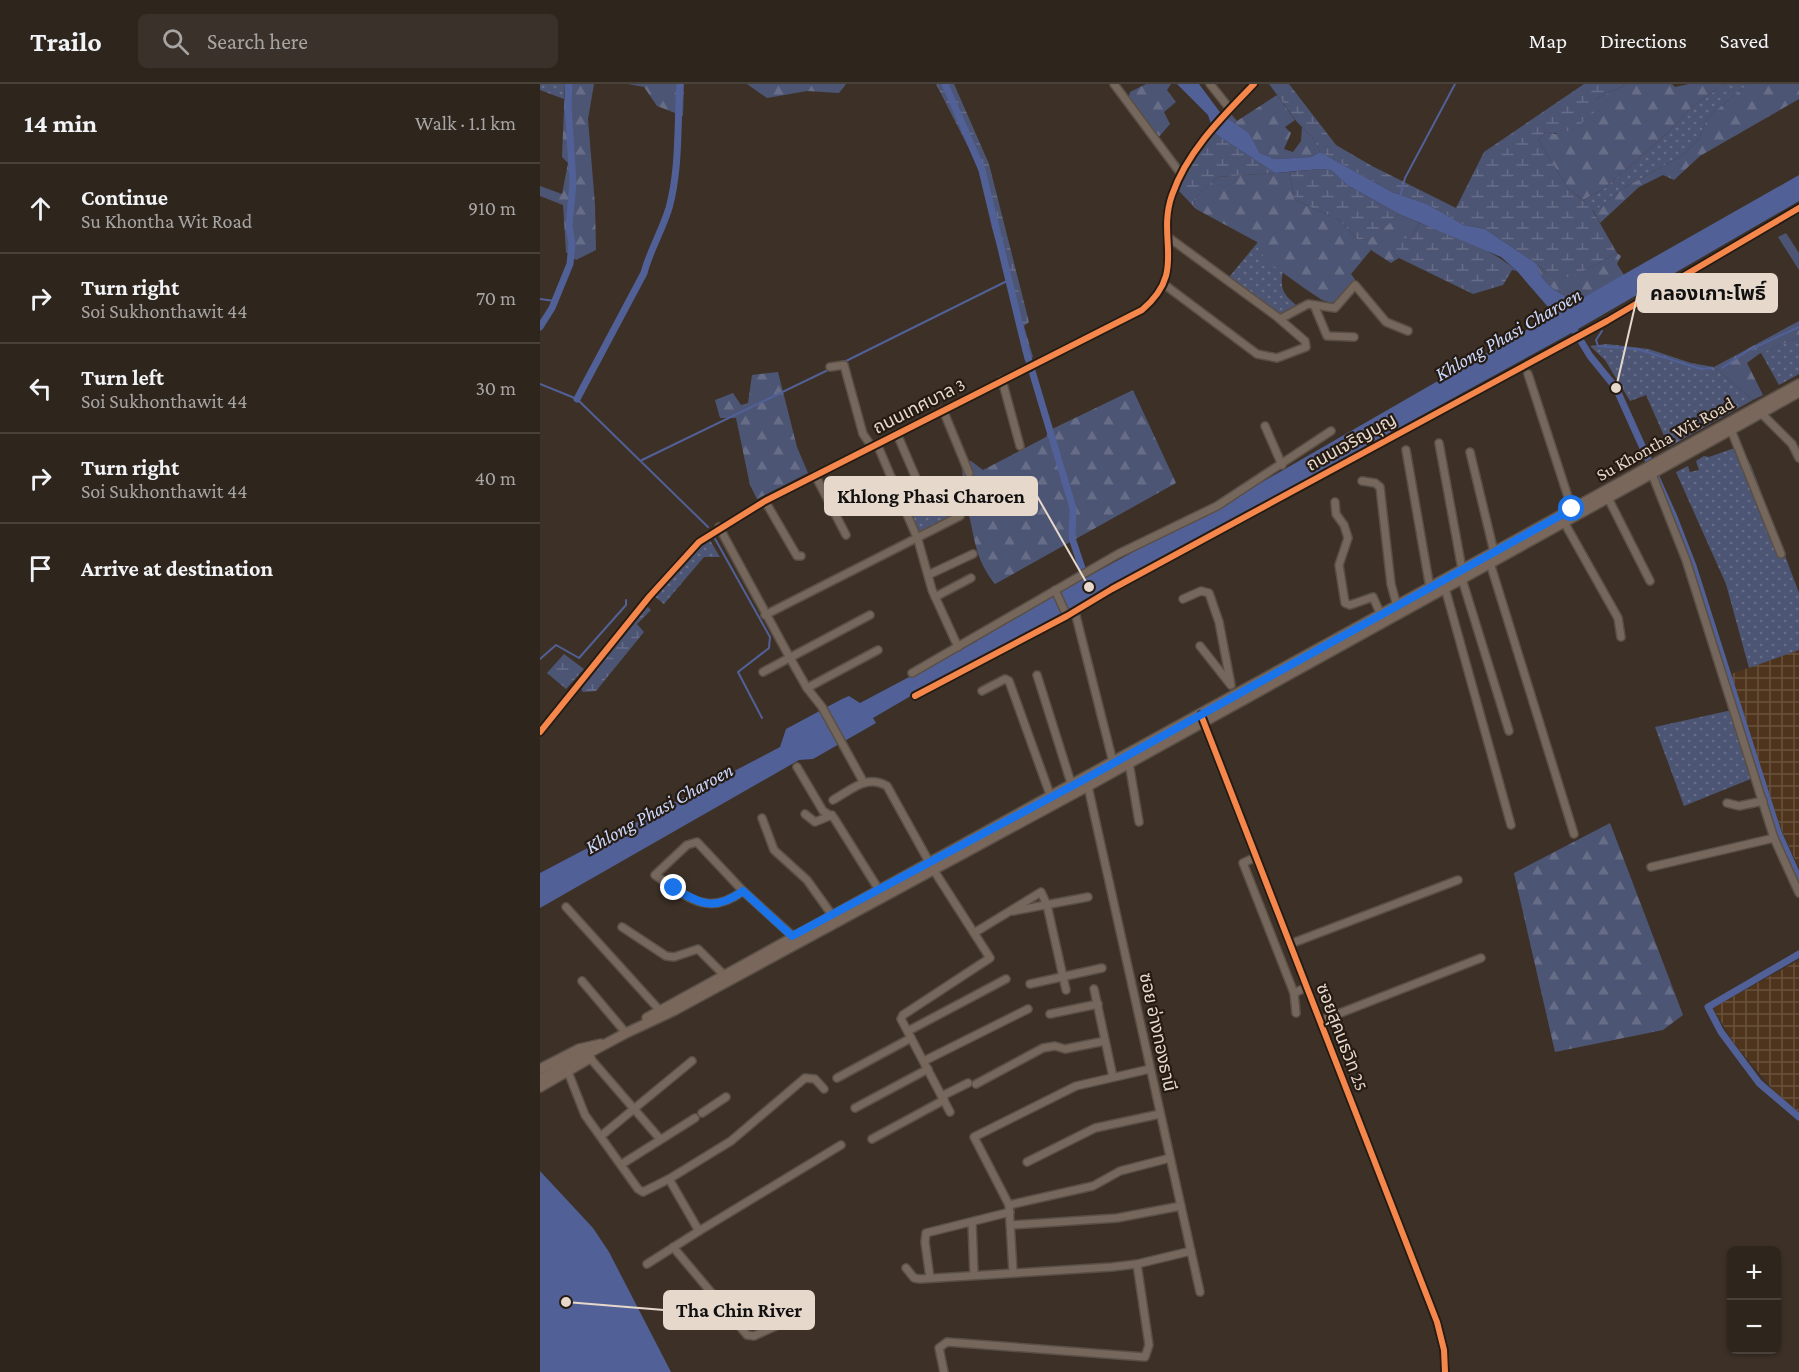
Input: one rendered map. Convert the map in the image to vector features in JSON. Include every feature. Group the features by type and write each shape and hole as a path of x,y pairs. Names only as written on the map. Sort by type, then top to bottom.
{"main road":[{"name":"Su Khontha Wit Road","path":"540,1079 1445,588 1461,573 1490,564 1731,430 1799,384"},
{"name":"Su Khontha Wit Road","path":"1114,767 1129,763 1236,695 1461,573 1572,509 1759,410 1799,392"},
{"name":"Su Khontha Wit Road","path":"1052,801 1072,786 1087,782"},
{"name":"Su Khontha Wit Road","path":"796,939 832,915 930,866"},
{"name":"Su Khontha Wit Road","path":"662,1013 724,975 763,958"},
{"path":"540,1070 579,1049 596,1043 598,1049 568,1072 540,1087"}],"street":[{"path":"1114,84 1181,174"},
{"path":"1210,84 1228,112"},
{"path":"1168,237 1280,319 1305,341 1306,347 1277,358 1264,357 1165,285 1169,203 1181,174 1212,130 1254,84"},
{"name":"ถนนเจริญบุญ","path":"915,696 1075,612 1453,403 1607,321 1799,208"},
{"name":"ถนนเทศบาล 3","path":"540,732 649,597 699,542 718,527 815,475 1142,309 1155,299 1165,285"},
{"path":"1280,319 1303,304 1335,308 1356,285 1386,322 1408,331"},
{"path":"1314,305 1327,336 1354,337"},
{"path":"830,367 844,365 860,425 874,445 918,540 935,597 958,647"},
{"path":"1528,374 1572,509"},
{"path":"1002,380 1020,447"},
{"path":"943,410 969,473"},
{"path":"1759,410 1792,444 1799,458"},
{"path":"1265,426 1282,465"},
{"path":"1731,430 1781,554"},
{"path":"912,673 1135,544 1217,506 1331,431"},
{"path":"897,434 925,500"},
{"path":"1439,443 1461,573 1509,731"},
{"path":"1406,450 1430,588"},
{"path":"1470,452 1494,552"},
{"path":"1652,474 1686,560 1774,838 1799,892"},
{"path":"815,475 846,535"},
{"path":"1362,481 1374,483 1380,487 1391,584 1397,606"},
{"path":"1608,498 1650,581"},
{"path":"765,501 797,555 801,556"},
{"path":"1335,502 1336,514 1344,525 1348,538 1339,564 1345,603 1350,605 1373,597 1381,615"},
{"path":"765,615 918,540 960,516"},
{"path":"1564,522 1618,618 1621,638"},
{"path":"718,527 765,615 807,688 822,707 864,783"},
{"path":"928,575 973,554"},
{"path":"1490,564 1575,834"},
{"path":"935,597 971,578"},
{"path":"1445,588 1511,825"},
{"path":"1055,591 1066,615"},
{"path":"1183,599 1201,591 1209,593 1219,622 1231,685"},
{"path":"1075,612 1114,767"},
{"path":"763,672 870,615"},
{"path":"1200,646 1231,685 1236,695"},
{"path":"807,688 878,650"},
{"path":"1037,675 1072,786"},
{"path":"982,691 1005,679 1009,681 1052,801"},
{"name":"ซอยสุคนธวิท 25","path":"1202,718 1437,1322 1444,1350 1445,1372"},
{"path":"1129,763 1139,822"},
{"path":"797,767 823,811 832,815 879,890"},
{"path":"833,801 864,783 874,780 887,786 930,866 990,958 903,1015 901,1019 950,1112"},
{"name":"ซอย อ่างทองธานี","path":"1087,782 1200,1292"},
{"path":"1727,803 1739,806 1763,801"},
{"path":"805,814 815,822 832,815"},
{"path":"762,818 774,850 807,880 832,915"},
{"path":"1651,867 1774,838"},
{"path":"743,891 719,903 702,904 655,875 687,845 697,842 743,891 796,939"},
{"path":"1256,857 1243,863 1294,993 1296,1013"},
{"path":"1290,944 1458,880"},
{"path":"974,933 1040,891 1047,905 1066,990"},
{"path":"1007,912 1088,897"},
{"path":"566,907 662,1013"},
{"path":"622,927 666,956 674,957 698,949 724,975"},
{"path":"1320,1022 1481,958"},
{"path":"1030,984 1102,968"},
{"path":"837,1078 1006,979"},
{"path":"582,981 630,1031"},
{"path":"1294,993 1307,987"},
{"path":"1094,989 1113,1077"},
{"path":"1050,1014 1098,1004"},
{"path":"924,1061 1028,1009"},
{"path":"872,1139 943,1098 1043,1048 1055,1046 1065,1049 1106,1041"},
{"path":"598,1049 634,1107 660,1139"},
{"path":"601,1136 692,1061"},
{"path":"855,1108 928,1069"},
{"path":"1013,1272 1010,1208 974,1137 1067,1089 1150,1069"},
{"path":"568,1072 585,1115 638,1189 643,1191 669,1179 731,1141 805,1078 815,1079 824,1089"},
{"path":"702,1113 726,1097"},
{"path":"1027,1162 1095,1128 1160,1114"},
{"path":"622,1164 694,1118"},
{"path":"646,1264 841,1145"},
{"path":"930,1278 924,1242 926,1233 972,1222 1010,1208 1093,1186 1120,1171 1170,1158"},
{"path":"669,1179 699,1231"},
{"path":"1011,1225 1117,1218 1181,1206"},
{"path":"972,1222 974,1274"},
{"path":"673,1247 747,1335 754,1336 796,1317"},
{"path":"906,1268 914,1278 930,1278 1137,1264 1191,1251"},
{"path":"945,1372 939,1348 947,1342 1145,1357 1149,1345 1137,1264"}],"shaded area":[{"path":"1799,650 1799,868 1780,827 1731,674"},
{"path":"1799,960 1799,1112 1775,1092 1733,1042 1713,1008"}],"green space":[{"path":"540,84 565,84 564,99 540,90"},
{"path":"565,84 594,84 588,119 596,250 576,260 566,252 563,205 540,196 540,186 562,194 568,163 562,157"},
{"path":"628,84 684,84 683,116 657,106 644,87"},
{"path":"747,84 846,84 839,93 807,91 767,98"},
{"path":"936,84 954,84 989,164 1029,322 1024,326 1033,357 1025,361 1007,277 992,228 977,164"},
{"path":"1146,84 1171,84 1167,90 1176,102 1164,112 1170,124 1157,139 1128,101 1130,92"},
{"path":"1269,84 1289,84 1336,145 1372,166 1456,208 1484,152 1584,84 1627,84 1594,100 1594,113 1577,126 1566,132 1546,132 1538,140 1568,188 1590,206 1617,253 1584,271 1564,278 1547,274 1537,264 1485,229 1464,225 1427,204 1392,192 1320,152 1313,138 1297,122"},
{"path":"1627,84 1672,84 1675,87 1689,84 1725,84 1694,105 1662,138 1605,188 1583,200 1568,188 1538,140 1546,132 1556,134 1594,100"},
{"path":"1725,84 1748,84 1708,117 1699,139 1683,155 1622,189 1594,212 1583,200 1605,188 1662,138 1694,105"},
{"path":"1748,84 1799,84 1799,99 1700,156 1674,180 1663,175 1639,187 1600,223 1594,212 1622,189 1683,155 1699,139 1708,117"},
{"path":"1277,95 1295,120 1285,127 1291,133 1284,149 1293,152 1301,141 1302,127 1313,138 1320,152 1311,157 1275,159 1260,153 1249,133 1227,119 1231,114 1237,121"},
{"path":"1214,133 1275,173 1217,177 1194,199 1196,209 1179,191 1184,175 1193,160"},
{"path":"1331,170 1347,185 1399,214 1375,235 1358,240 1339,220 1295,200 1289,172"},
{"path":"1289,172 1295,200 1339,220 1358,240 1375,235 1399,214 1420,223 1411,237 1392,250 1399,258 1391,263 1371,250 1351,274 1356,281 1335,304 1322,300 1265,260 1257,242 1196,209 1194,199 1217,177"},
{"path":"1420,223 1483,249 1517,271 1512,270 1503,285 1473,294 1399,258 1392,250 1397,240 1411,237"},
{"path":"1786,233 1799,253 1799,270 1778,237"},
{"path":"1258,242 1265,259 1283,271 1283,290 1296,305 1278,322 1225,282"},
{"path":"1617,253 1621,256 1617,264 1624,275 1577,301 1552,288 1539,271 1537,264 1547,274 1584,271"},
{"path":"1799,321 1799,337 1759,354 1747,363 1763,395 1753,400 1714,367"},
{"path":"1799,337 1799,374 1779,385 1761,353"},
{"path":"1607,344 1649,349 1691,363 1714,367 1753,400 1669,447 1646,395 1630,401 1605,360 1590,346"},
{"path":"778,372 797,447 808,473 757,499 750,485 736,418 720,418 715,400 733,393 741,405 748,403 752,375"},
{"path":"1133,390 1176,483 995,584 981,561 965,508 960,460 971,461 983,470 1046,437 1048,431"},
{"path":"1740,446 1751,465 1799,593 1799,650 1749,668 1726,584 1676,472 1688,466 1690,472 1699,470 1696,461 1704,456 1709,457"},
{"path":"938,494 950,516 919,534 908,510"},
{"path":"708,537 720,557 704,557 664,604 654,596"},
{"path":"647,606 651,610 637,624 644,632 596,691 583,692 580,687"},
{"path":"564,654 584,669 566,689 547,673"},
{"path":"1732,710 1753,778 1684,806 1655,727"},
{"path":"1610,823 1683,1015 1663,1030 1555,1052 1514,873"}],"water":[{"path":"1177,84 1199,84 1222,115 1249,133 1260,153 1275,159 1311,157 1320,152 1392,192 1427,204 1464,225 1485,229 1537,264 1539,271 1552,288 1577,301 1799,175 1799,201 1566,336 909,697 873,718 876,723 813,759 799,760 540,908 540,873 780,747 786,729 842,699 849,696 860,703 977,641 986,632 1271,477 1554,314 1517,271 1501,257 1399,214 1347,185 1331,170 1275,173 1214,133 1208,115"},
{"path":"540,1171 593,1228 609,1252 671,1372 540,1372"}],"waterway":[{"path":"540,327 552,308 570,264 572,244 569,226 573,183 568,105 569,84"},
{"path":"577,399 644,273 669,208 677,162 680,84"},
{"path":"945,84 982,170 1026,351 1073,508 1072,538 1082,568"},
{"path":"1400,197 1405,178 1455,84"},
{"path":"844,362 1011,279"},
{"path":"540,299 555,301"},
{"path":"1570,323 1590,356 1616,388 1674,517 1693,566 1778,832 1799,879"},
{"path":"1722,368 1747,351 1799,327"},
{"path":"1602,331 1596,340 1598,346 1637,349 1701,369 1712,368"},
{"path":"642,460 828,370"},
{"path":"540,384 577,399 708,527"},
{"path":"714,537 770,637 769,648 738,672 762,718"},
{"path":"540,659 556,645 579,658 626,605 626,600"},
{"path":"1799,954 1708,1007 1721,1032 1759,1083 1799,1117"}],"cycle path":[{"path":"540,732 649,597 699,542 765,501 1142,310 1156,296 1164,282 1168,255 1168,212 1179,179 1207,135 1254,84"},
{"path":"915,696 1067,616 1112,589 1607,321 1799,208"},
{"path":"1201,715 1437,1322 1444,1350 1445,1372"}],"place":[{"name":"คลองเกาะโพธิ์","path":"1616,388"},
{"name":"Khlong Phasi Charoen","path":"1089,587"},
{"name":"Tha Chin River","path":"566,1302"}],"route":[{"path":"674,888 695,901 713,905 743,891 792,936 1085,779 1572,509"}]}
